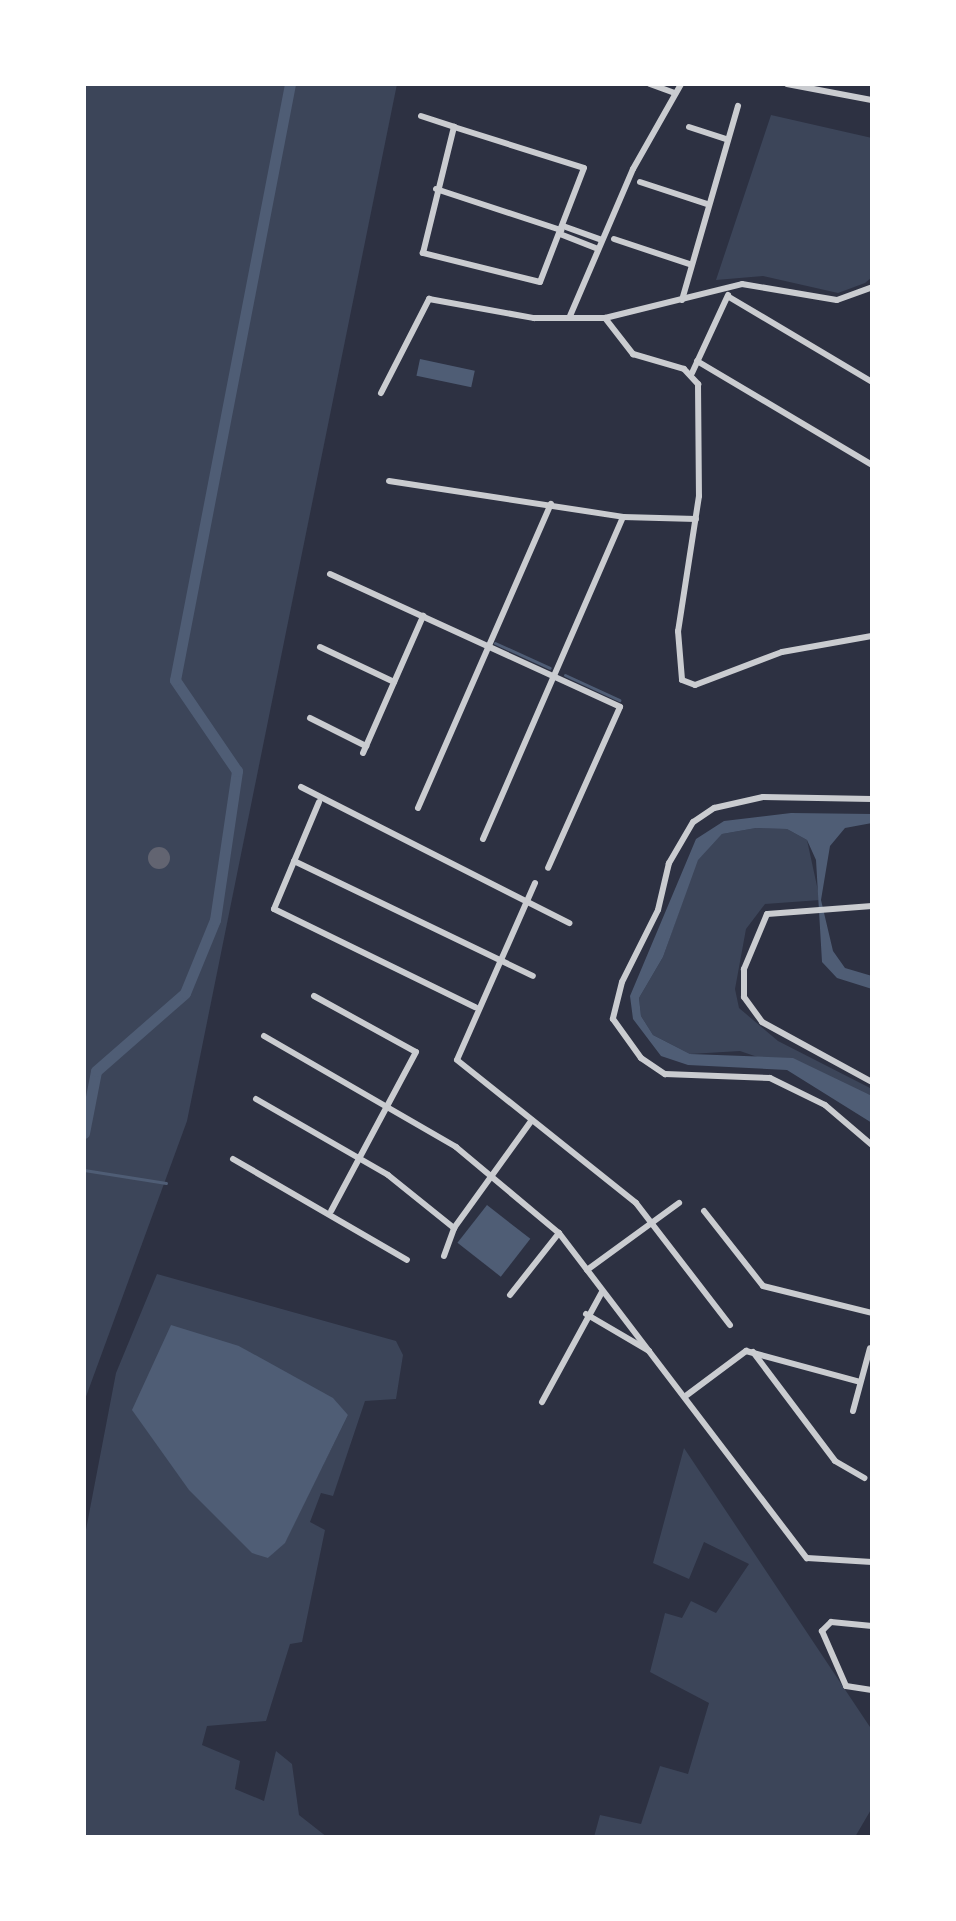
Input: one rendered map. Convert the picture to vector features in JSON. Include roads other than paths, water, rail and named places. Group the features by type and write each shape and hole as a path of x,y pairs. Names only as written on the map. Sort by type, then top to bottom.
{"street":[{"path":"650,84 675,93"},
{"path":"570,316 602,240 681,84"},
{"path":"787,84 872,100"},
{"path":"682,300 689,264 738,106"},
{"path":"421,116 584,168 540,282 423,253 436,189 454,127"},
{"path":"689,127 727,139"},
{"path":"640,182 707,204"},
{"path":"436,189 561,230 602,240"},
{"path":"561,230 598,249"},
{"path":"614,239 689,264"},
{"path":"381,393 429,299 534,318 605,318 728,287 761,284 807,299 863,293 872,287"},
{"path":"728,287 729,297 692,373 700,395 696,519 678,631 682,680 695,685 782,652 872,636"},
{"path":"863,293 872,298"},
{"path":"729,297 872,382"},
{"path":"605,318 633,354 692,373"},
{"path":"697,361 872,465"},
{"path":"389,481 623,517 696,519"},
{"path":"418,808 551,504"},
{"path":"483,839 623,517"},
{"path":"330,574 620,707 548,868"},
{"path":"310,718 365,749 423,616"},
{"path":"320,647 394,682"},
{"path":"301,787 319,802 569,923"},
{"path":"872,799 763,797 714,808 693,822 669,863 658,910 622,982 613,1019 641,1058 665,1074 770,1078 825,1105 872,1145"},
{"path":"319,802 274,909 475,1007"},
{"path":"294,861 533,976"},
{"path":"535,883 475,1007 457,1060 652,1223 730,1325"},
{"path":"872,906 767,914 744,969 744,997 762,1022 872,1082"},
{"path":"314,996 416,1052 331,1211"},
{"path":"264,1036 389,1105 494,1179 559,1233 602,1292 687,1395 807,1558 872,1562"},
{"path":"256,1099 360,1159 454,1228"},
{"path":"444,1256 454,1228 494,1179 532,1120"},
{"path":"233,1159 331,1211 407,1260"},
{"path":"587,1270 679,1203"},
{"path":"704,1211 763,1286 872,1313"},
{"path":"510,1295 559,1233"},
{"path":"542,1402 586,1314 602,1292"},
{"path":"586,1314 653,1353"},
{"path":"853,1411 870,1348"},
{"path":"687,1395 753,1352 860,1382"},
{"path":"753,1352 835,1461 865,1478"},
{"path":"872,1626 831,1622 822,1631 846,1686 872,1690"}],"waterway":[{"path":"84,1133 96,1071 185,993 215,920 237,771 175,680 290,84"},
{"path":"495,643 550,668"},
{"path":"565,675 619,700"},
{"path":"84,1170 166,1183"}]}
